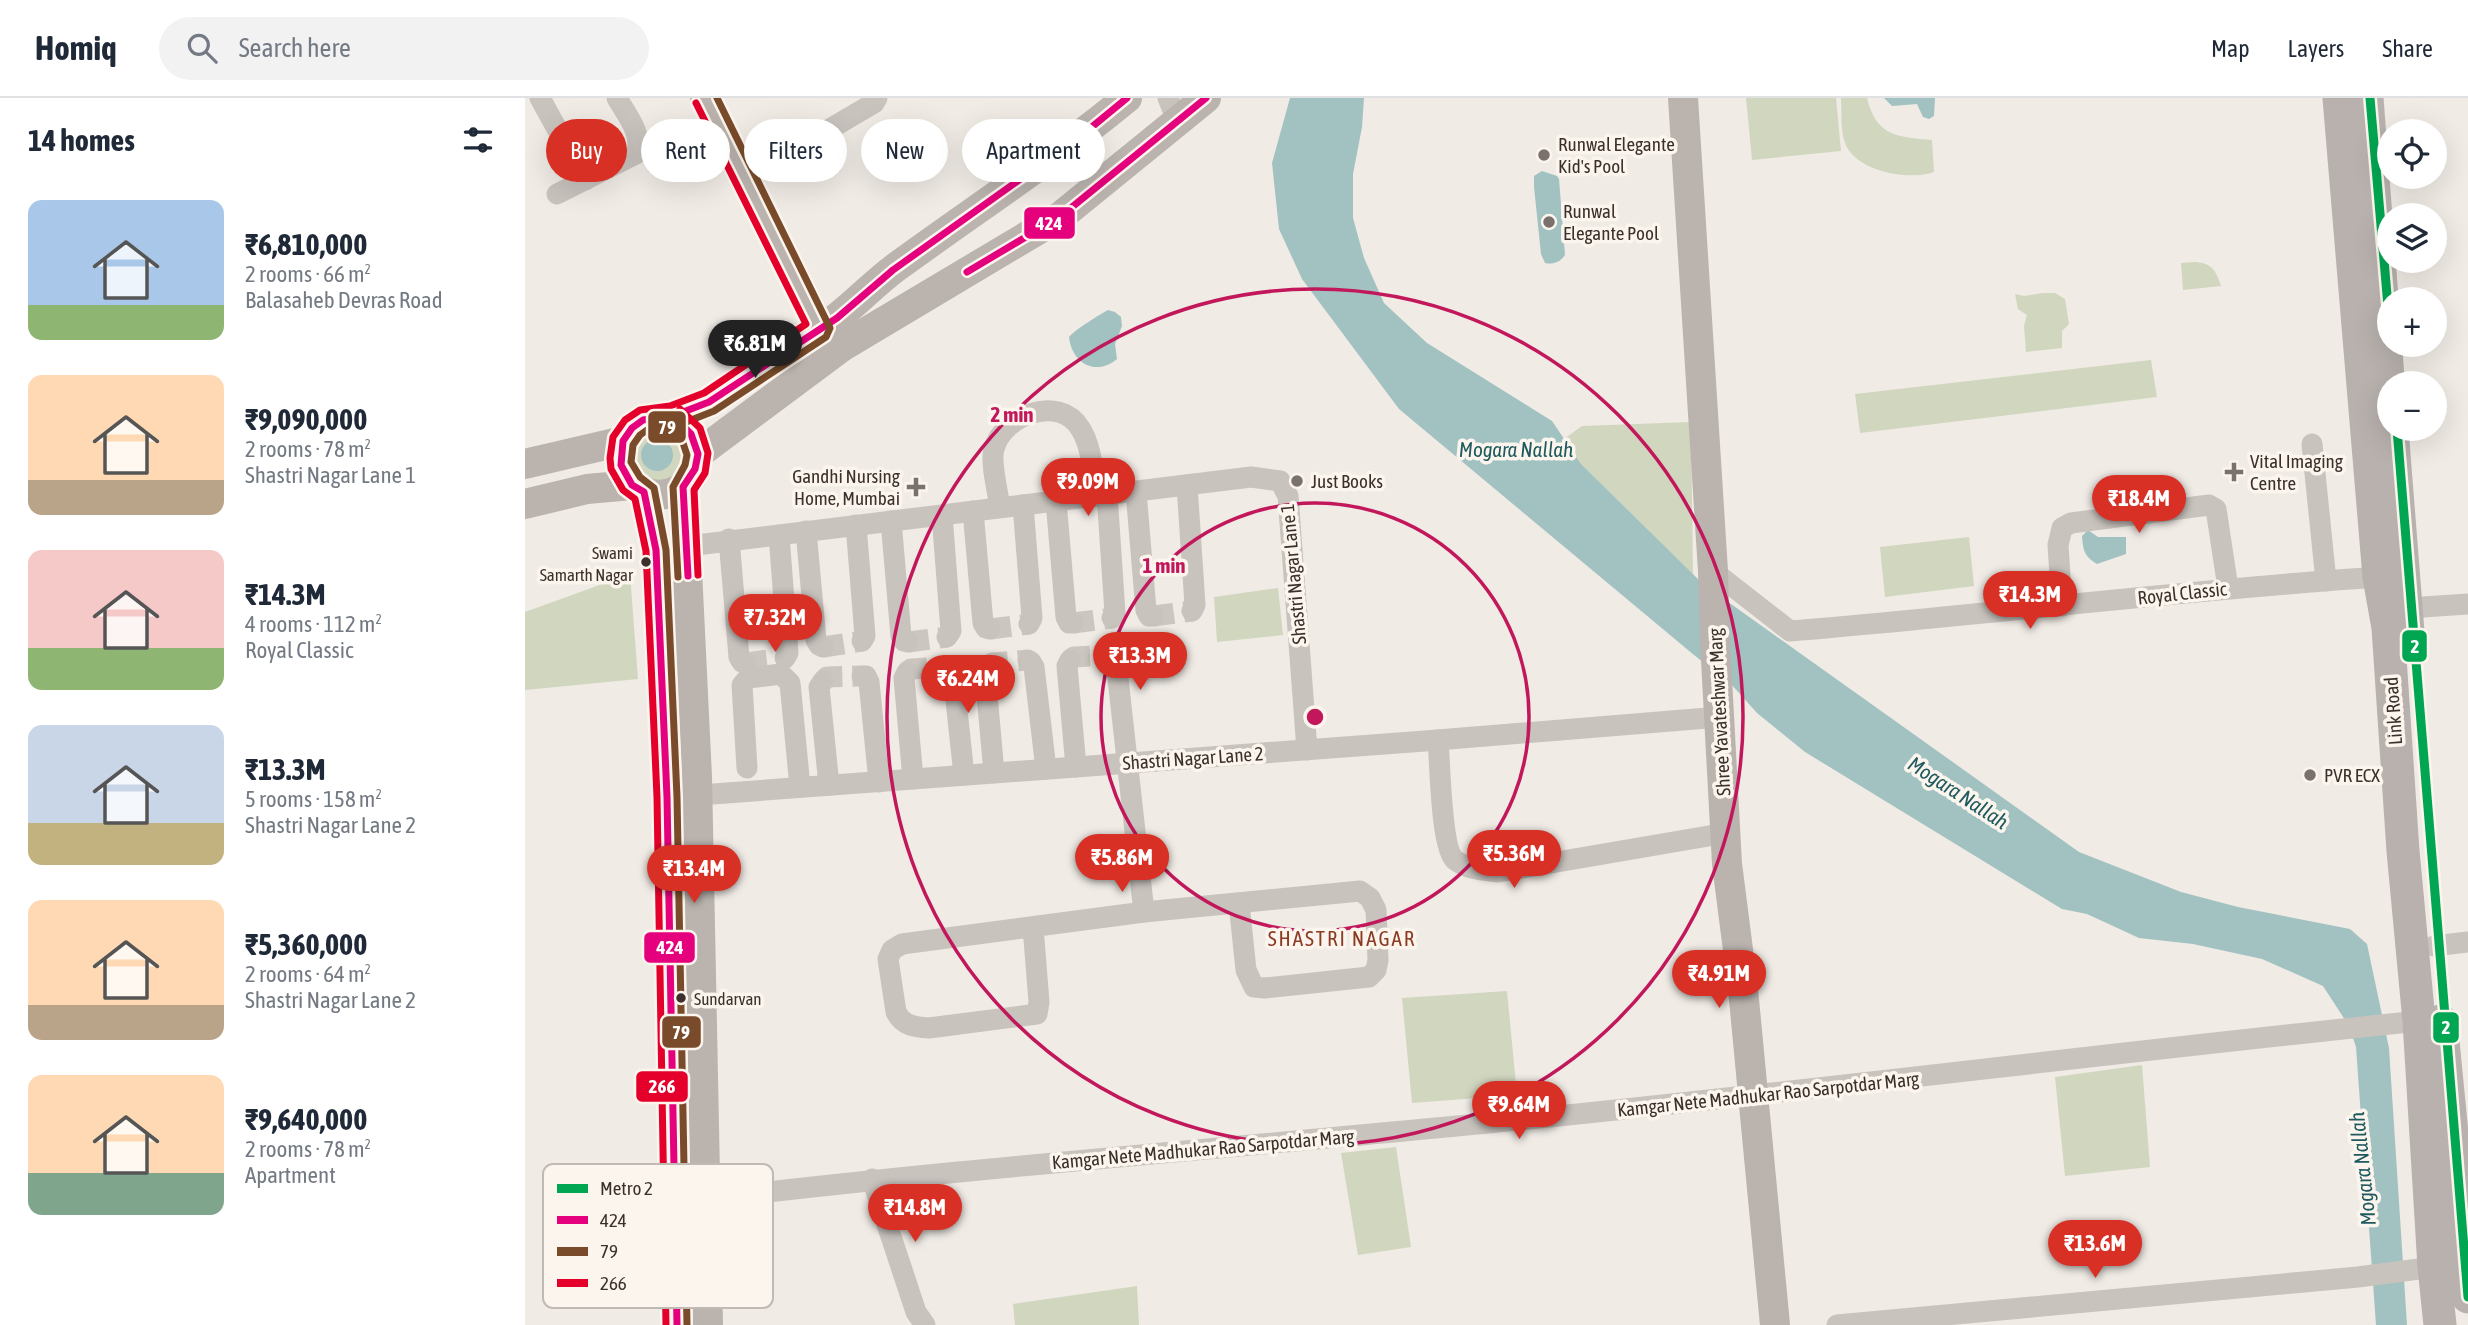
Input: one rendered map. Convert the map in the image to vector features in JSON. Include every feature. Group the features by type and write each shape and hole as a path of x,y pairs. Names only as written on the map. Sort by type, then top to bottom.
{"main road":[{"path":"705,98 790,247 833,331"},
{"path":"727,98 744,132"},
{"path":"698,454 833,331 893,270 1082,135 1127,98"},
{"path":"674,1164 667,797 656,550 638,489 621,466 623,441 632,428 643,420 673,416 709,402 833,331 1061,216 1173,110 1206,98"},
{"name":"Shree Yavateshwar Marg","path":"1683,98 1714,577 1727,864 1754,1096 1775,1325"},
{"name":"Link Road","path":"2339,98 2379,577 2395,609 2388,628 2403,850 2407,1022 2420,1269 2440,1325"},
{"path":"2367,98 2387,371"},
{"path":"767,182 790,247"},
{"path":"525,504 587,489 638,489 664,494 683,487 695,469 698,454 691,434 673,416"},
{"path":"525,464 623,441"},
{"name":"Link Road","path":"2392,441 2395,609 2434,946 2468,1294"},
{"path":"683,487 698,795 706,1164"}],"street":[{"path":"540,98 552,119"},
{"path":"617,98 638,136 638,150 627,159"},
{"path":"847,119 874,103 877,98"},
{"path":"557,194 581,182"},
{"path":"1000,508 993,450 1005,431 1018,418 1034,411 1051,411 1068,416 1079,425 1102,495 1115,612 1112,618"},
{"path":"2312,444 2326,581"},
{"name":"Shastri Nagar Lane 1","path":"656,550 1251,477 1280,481 1288,496 1307,750"},
{"path":"1187,485 1195,606 1192,611"},
{"path":"1136,492 1146,610 1153,616"},
{"path":"1056,501 1066,617 1069,623 1073,624"},
{"path":"1023,505 1033,618 1029,624"},
{"path":"2061,606 2058,545 2062,528 2071,523 2209,505 2216,509 2228,588"},
{"path":"973,511 983,623 990,629"},
{"path":"942,514 951,631 947,636"},
{"path":"891,521 901,636 908,642"},
{"path":"856,525 865,636 862,641"},
{"path":"806,531 816,640 823,647"},
{"path":"779,535 788,653 785,658"},
{"path":"729,539 739,657 746,663"},
{"name":"Royal Classic","path":"1714,577 1790,631 2228,588 2379,577"},
{"path":"2395,609 2468,604"},
{"path":"1109,654 1116,661 1144,912"},
{"path":"1028,660 1034,667 1046,769"},
{"path":"1070,660 1067,666 1076,767"},
{"path":"988,666 985,672 994,773"},
{"path":"946,667 953,673 964,775"},
{"path":"907,672 904,678 913,779"},
{"path":"747,768 742,685 748,678 781,674 790,683 800,788"},
{"path":"862,676 869,682 879,782"},
{"path":"823,681 820,687 829,785"},
{"name":"Shastri Nagar Lane 2","path":"667,797 1438,740 1719,704"},
{"path":"1438,740 1446,840 1453,859 1472,869 1498,872 1726,833"},
{"path":"1033,927 1039,1002 1037,1014 929,1028 916,1027 900,1020 888,959 892,950 902,944 1144,912 1360,891 1370,898 1376,910 1376,970 1369,977 1254,987 1246,970 1239,903"},
{"path":"2434,946 2468,942"},
{"name":"Kamgar Nete Madhukar Rao Sarpotdar Marg","path":"773,1191 872,1179 1754,1096 2407,1022"},
{"path":"872,1179 916,1312 925,1325"},
{"path":"1837,1325 2420,1269"}],"green space":[{"path":"1746,98 1836,98 1841,151 1752,160"},
{"path":"1841,98 1867,98 1871,111 1882,127 1908,138 1932,140 1934,172 1911,175 1884,172 1860,161 1851,153 1843,138"},
{"path":"2181,263 2206,264 2213,269 2221,286 2183,290"},
{"path":"2055,293 2065,299 2069,324 2062,331 2062,348 2026,352 2024,326 2027,315 2018,309 2015,294 2024,296"},
{"path":"2151,360 2157,397 1860,433 1855,394"},
{"path":"1691,422 1693,575 1581,464 1564,439 1582,426"},
{"path":"662,427 682,440 685,467 663,484 635,473 631,446 635,438"},
{"path":"1969,537 1974,586 1885,597 1880,547"},
{"path":"630,574 638,679 525,690 525,612"},
{"path":"1278,588 1283,635 1217,642 1214,597"},
{"path":"1507,991 1517,1095 1412,1103 1402,998"},
{"path":"2142,1065 2150,1167 2065,1176 2055,1077"},
{"path":"1396,1147 1411,1247 1358,1255 1341,1153"},
{"path":"1137,1286 1139,1325 1015,1325 1013,1304"}],"water":[{"name":"Mogara Nallah","path":"1290,98 1364,98 1362,127 1353,174 1353,218 1364,258 1384,303 1427,343 1552,421 1581,464 1703,584 2079,852 2181,892 2238,907 2350,929 2367,944 2389,1048 2407,1325 2376,1325 2356,1047 2349,1026 2323,986 2262,959 2193,944 2139,938 2087,914 2062,909 1805,752 1757,713 1731,684 1399,409 1302,279 1279,229 1272,163"},
{"path":"1884,98 1935,98 1934,116 1929,119 1923,117 1917,104 1892,106"},
{"name":"Runwal Elegante Pool","path":"1542,171 1559,179 1565,255 1551,264 1545,263 1541,254 1534,187 1534,176"},
{"path":"1108,310 1121,317 1122,326 1115,344 1117,359 1101,367 1093,367 1075,354 1069,337"},
{"path":"657,439 668,444 673,455 668,466 657,471 646,466 641,455 646,444"},
{"path":"2088,530 2098,537 2126,537 2126,554 2097,564 2089,558 2084,549 2082,536"}],"tunnel":[{"path":"1153,616 1192,611"},
{"path":"1073,623 1112,618"},
{"path":"990,629 1029,624"},
{"path":"908,642 947,637"},
{"path":"823,647 862,641"},
{"path":"1070,660 1074,657 1110,655"},
{"path":"746,663 785,658"},
{"path":"988,666 992,663 1028,660"},
{"path":"907,672 911,669 946,667"},
{"path":"823,681 827,677 862,676"}],"metro line":[{"name":"2","path":"2370,98 2386,287"},
{"name":"2","path":"2398,441 2468,1297"}],"transit line":[{"name":"79","path":"684,1164 677,797 666,550 654,488 640,477 631,462 633,445 647,430 676,426 714,411 826,337 830,328 717,98"},
{"name":"424","path":"674,1164 667,797 656,550 644,492 632,485 621,465 623,441 632,428 643,420 673,416 709,402 837,318 893,270 1082,135 1127,98"},
{"name":"424","path":"967,272 1061,216 1206,98"},
{"name":"266","path":"663,1164 657,797 646,551 635,499 623,490 611,469 613,437 625,420 640,410 670,406 704,393 806,324 696,103"},
{"name":"266","path":"680,409 700,428 708,453 705,473 694,490 698,575"},
{"name":"424","path":"673,416 691,434 698,454 695,469 683,487 688,576"},
{"name":"79","path":"666,423 682,440 687,455 685,465 673,487 678,577"},
{"name":"266","path":"666,1308 666,1325"},
{"name":"424","path":"677,1308 677,1325"},
{"name":"79","path":"687,1308 687,1325"}],"place":[{"name":"Runwal Elegante Kid's Pool","path":"1544,155"},
{"name":"Runwal Elegante Pool","path":"1549,222"},
{"name":"Vital Imaging Centre","path":"2234,472"},
{"name":"Just Books","path":"1297,481"},
{"name":"Gandhi Nursing Home, Mumbai","path":"916,487"},
{"name":"Swami Samarth Nagar","path":"646,562"},
{"name":"PVR ECX","path":"2310,775"},
{"name":"Sundarvan","path":"681,998"}],"district":[{"name":"SHASTRI NAGAR","path":"1342,939"}]}
